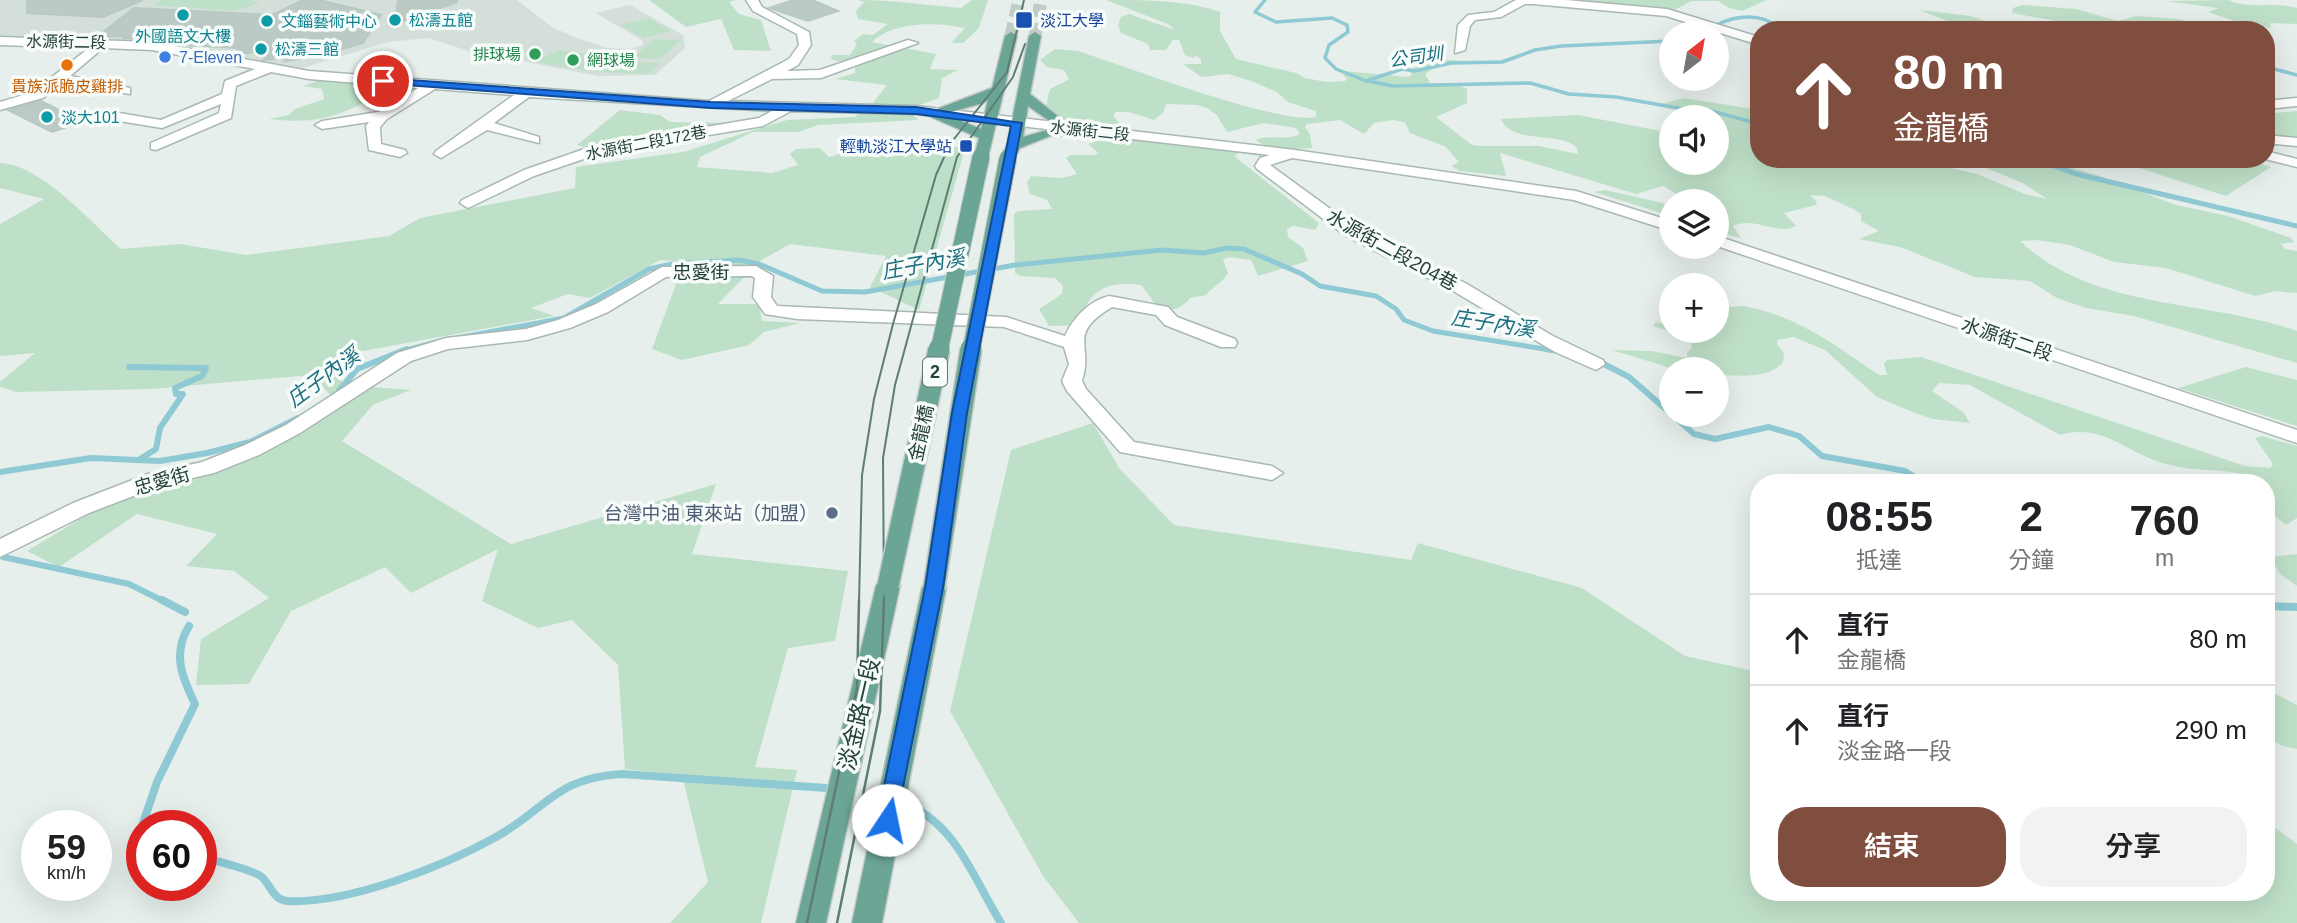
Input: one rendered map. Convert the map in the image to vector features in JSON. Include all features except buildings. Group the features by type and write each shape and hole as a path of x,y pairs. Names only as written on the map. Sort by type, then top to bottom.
{"main road":[{"name":"2","path":"987,136 1011,36"},
{"name":"2","path":"1011,151 1035,36"},
{"path":"931,114 978,100 997,90"},
{"path":"1024,96 1054,120 1078,130"},
{"path":"931,114 987,136"},
{"path":"1011,151 1048,132 1078,130"},
{"name":"金龍橋","path":"888,586 987,136"},
{"name":"金龍橋","path":"867,923 934,588 959,413 1011,151"},
{"name":"淡金路一段","path":"811,923 888,586"}],"street":[{"path":"711,105 794,62 805,45 803,33 757,9 752,0"},
{"path":"1459,50 1464,25 1472,17 1497,15 1523,1 1534,0 1647,10 1712,24 1750,38"},
{"name":"水源街二段","path":"0,41 152,46 309,75 432,85 711,105 854,107 990,120 1295,154 1576,196 1659,222"},
{"path":"0,106 38,95 102,43"},
{"path":"772,75 821,74 912,43"},
{"path":"156,146 226,115 230,84 271,67"},
{"path":"61,78 125,91"},
{"path":"400,153 374,146 373,126 382,116 432,85"},
{"path":"441,154 485,125 493,116 527,92"},
{"path":"107,115 162,124 229,96"},
{"path":"0,99 17,101"},
{"path":"2275,103 2297,102"},
{"name":"水源街二段172巷","path":"468,203 529,173 598,149 762,122 786,108"},
{"path":"322,125 382,116"},
{"path":"485,125 534,140"},
{"path":"2275,140 2297,142"},
{"name":"水源街二段204巷","path":"1295,154 1265,161 1262,166 1300,198 1364,239 1419,265 1527,326 1564,351 1596,364"},
{"path":"2275,157 2297,163"},
{"name":"水源街二段","path":"1729,245 2297,437"},
{"name":"忠愛街","path":"0,549 81,508 156,480 207,468 252,450 293,429 404,357 446,344 527,334 564,324 602,308 663,272 756,271 764,275 762,297 771,310 832,317 930,317 1006,321 1072,344"},
{"path":"1228,343 1171,321 1162,311 1109,300 1075,329 1072,344 1078,364 1072,381 1079,397 1120,433 1127,447 1272,473"}],"shaded area":[{"path":"0,0 517,0 552,27 577,38 608,48 629,49 643,45 642,40 595,13 630,5 683,35 685,48 655,75 598,76 469,51 428,38 388,42 303,68 160,44 0,37"}],"green space":[{"path":"162,0 251,0 260,3 234,11 152,5"},
{"path":"649,0 736,0 729,2 739,14 761,20 771,51 734,50 721,19 686,27"},
{"path":"858,0 961,8 972,0 988,0 979,28 963,43 951,43 965,28 929,24 892,30 872,42 936,54 930,69 958,70 942,78 939,98 914,107 912,113 918,120 818,125 799,132 753,132 700,157 697,167 772,173 798,165 790,154 796,149 820,148 829,157 845,152 896,145 965,148 919,310 870,287 886,256 790,244 760,261 718,304 759,304 762,321 800,323 764,332 749,345 682,360 652,349 678,279 720,279 726,265 660,260 590,298 568,294 531,308 554,316 363,351 324,364 358,397 371,387 411,390 373,405 342,441 511,544 716,484 692,554 848,571 835,641 788,648 755,767 797,770 761,923 670,923 708,882 682,775 625,769 618,665 572,620 538,628 482,601 498,549 411,593 385,567 291,611 249,684 196,685 201,639 269,598 234,571 186,566 217,534 137,514 59,567 27,551 110,501 218,468 340,405 311,375 151,389 17,392 0,387 0,382 35,353 0,356 0,224 44,199 0,188 0,163 15,166 48,183 121,249 180,244 246,255 389,236 420,218 575,188 576,167 683,152 787,120 855,117 872,104 887,85 835,79 855,73 855,68 868,62 836,61 831,59 832,55 850,55 857,44 854,41 863,34 873,35 888,24 858,19 856,11 864,2"},
{"path":"1106,0 1179,3 1220,12 1220,31 1236,59 1326,82 1345,81 1347,79 1342,73 1344,71 1407,77 1412,75 1409,70 1428,62 1462,61 1434,68 1425,74 1431,85 1457,85 1467,89 1467,103 1436,117 1472,145 1539,146 1578,154 1577,148 1570,143 1515,132 1501,119 1578,115 1659,131 1659,175 1729,175 1729,105 1750,109 1750,168 1951,168 1977,174 2025,194 2047,199 2023,183 1986,168 2072,168 2097,175 2176,205 2228,216 2291,238 2294,242 2281,244 2285,249 2297,251 2297,293 2276,291 2255,296 2166,268 2114,262 2070,245 2036,240 2020,241 2049,264 2116,292 2226,313 2297,331 2297,363 2134,316 2086,308 2057,298 2030,281 1975,277 1900,247 1859,239 1879,231 1861,221 1861,214 1855,210 1825,196 1810,195 1817,202 1816,205 1784,213 1796,226 1781,229 1749,223 1733,226 1741,238 1729,235 1729,189 1668,189 1663,186 1636,194 1500,153 1506,176 1460,171 1451,166 1459,162 1446,147 1410,133 1405,122 1393,120 1374,123 1364,134 1340,120 1307,124 1305,127 1310,134 1312,148 1290,149 1274,148 1256,140 1295,136 1300,134 1296,128 1263,123 1227,132 1217,115 1197,105 1166,104 1163,113 1154,120 1129,112 1116,112 1113,115 1120,124 1117,128 1088,127 1046,112 1049,91 1069,79 1064,70 1047,67 1040,60 1055,49 1078,51 1269,112 1316,117 1316,111 1288,102 1277,92 1251,81 1228,74 1201,77 1183,64 1201,64 1201,59 1196,55 1194,58 1185,55 1179,40 1173,40 1166,50 1150,50 1148,44 1121,33 1118,25 1121,17 1129,14 1175,30 1168,24"},
{"path":"1589,0 1767,0 1742,11 1729,8 1718,1 1692,1 1672,11 1564,4"},
{"path":"2229,0 2245,4 2288,6 2297,8 2297,24 2235,21 2208,12 2219,8 2164,1"},
{"path":"2023,5 2076,9 2118,21 2052,21 2012,13 2013,8"},
{"path":"1920,10 1970,16 1985,21 1947,21"},
{"path":"2136,16 2187,21 2118,21"},
{"path":"649,18 671,31 643,38 620,25"},
{"path":"655,39 681,40 660,59 632,58"},
{"path":"559,50 611,58 608,61 661,63 648,74 593,72 606,62 589,71 535,62"},
{"path":"323,79 397,84 336,115 306,120 269,119 289,115 295,109 324,99 322,89 303,86"},
{"path":"1684,98 1728,105 1662,104"},
{"path":"620,110 660,115 670,122 736,123 588,148 577,145"},
{"path":"2297,111 2297,137 2275,135 2275,113"},
{"path":"1123,136 1264,153 1260,156 1239,153 1234,156 1319,223 1315,230 1293,226 1287,229 1288,237 1303,248 1308,261 1258,276 1251,260 1228,257 1223,260 1228,273 1206,295 1190,298 1181,306 1169,310 1160,310 1141,285 1108,287 1093,296 1079,325 1049,326 1039,309 1062,294 1063,286 1055,278 1020,276 1015,273 1014,214 1018,211 1052,209 1047,200 1030,194 1027,182 1031,176 1062,178 1077,174 1066,158 1070,155 1095,155 1098,153 1088,144 1107,137"},
{"path":"2139,168 2269,168 2226,196"},
{"path":"1606,190 1659,202 1659,212 1594,192"},
{"path":"1744,306 1799,324 1879,375 1887,375 1884,364 1887,360 1921,357 2245,466 2270,468 2273,464 2255,438 2262,436 2297,446 2297,518 2286,525 2275,516 2275,474 2242,474 2187,468 2152,459 2102,436 2075,432 2060,435 1970,385 1939,383 1932,391 1963,412 1970,423 1933,419 1877,397 1825,350 1793,337 1778,340 1777,344 1784,353 1783,362 1777,368 1752,375 1729,375 1729,357 1687,357 1687,352 1692,348 1690,343 1729,343 1729,307"},
{"path":"1612,350 1651,351 1682,357 1659,357 1659,364"},
{"path":"2246,367 2297,380 2297,426 2178,388"},
{"path":"1093,423 1119,468 1174,525 1411,560 1418,543 1582,588 1685,656 1750,670 1750,901 2275,901 2275,828 2297,844 2297,923 1079,923 1043,876 950,711 1011,450"},
{"path":"2297,554 2297,586 2280,574 2275,566 2275,556"},
{"path":"2275,694 2297,705 2297,749 2275,742"}],"waterway":[{"name":"公司圳","path":"1265,0 1255,12 1276,22 1332,18 1347,25 1348,32 1329,45 1325,58 1336,69 1366,81 1402,69 1415,71 1451,63 1502,62 1535,50 1561,46 1659,42"},
{"name":"公司圳","path":"1726,21 1744,17 1766,21"},
{"name":"公司圳","path":"2275,69 2297,75"},
{"path":"1368,81 1393,86 1530,83 1569,94 1616,97 1683,109 1701,108 1750,122"},
{"path":"2060,168 2297,226"},
{"name":"庄子內溪","path":"457,338 564,318 649,269 672,264 739,260 759,264 822,291 865,292 1015,265 1162,250 1204,253 1227,248 1244,249 1302,274 1320,286 1376,296 1396,309 1404,320 1433,331 1557,351"},
{"name":"庄子內溪","path":"403,351 436,342"},
{"name":"庄子內溪","path":"339,391 357,369 407,349"},
{"name":"庄子內溪","path":"1546,349 1559,351"},
{"name":"庄子內溪","path":"1600,362 1629,377 1694,434 1715,439 1769,427 1799,436 1822,456 1910,474"},
{"path":"129,367 206,368 202,376 175,388 176,394 183,394 160,428 156,449 140,459"},
{"name":"庄子內溪","path":"0,472 91,458 160,461 207,453 250,442 298,418"},
{"path":"3,557 129,584 165,602"},
{"path":"162,600 185,612"},
{"name":"庄子內溪","path":"2275,606 2297,607"},
{"path":"147,810 157,782 195,704 183,675 180,656 189,626"},
{"path":"217,861 257,874 283,900 312,900 366,890 450,860 514,826 566,788 599,777 622,774 826,788"},
{"path":"907,804 925,814 952,840 1001,923"}],"tunnel":[{"path":"1011,36 1019,0"},
{"path":"1035,36 1041,0"}],"tram line":[{"path":"859,602 862,475 874,399 893,324 936,175 950,144 1007,72 1024,0"},
{"path":"884,600 883,458 895,385 957,157 1013,77 1025,44"},
{"path":"807,923 857,688 859,600"},
{"path":"837,923 880,711 884,600"}],"place":[{"name":"外國語文大樓","path":"183,15"},
{"name":"松濤五館","path":"395,20"},
{"name":"淡江大學","path":"1024,20"},
{"name":"文錙藝術中心","path":"267,21"},
{"name":"松濤三館","path":"261,49"},
{"name":"排球場","path":"535,54"},
{"name":"7-Eleven","path":"165,57"},
{"name":"網球場","path":"573,60"},
{"name":"貴族派脆皮雞排","path":"67,65"},
{"name":"淡大101","path":"47,117"},
{"name":"輕軌淡江大學站","path":"966,146"},
{"name":"台灣中油 東來站（加盟）","path":"832,513"}],"route":[{"path":"383,81 711,105 916,110 1017,123 959,413 934,588 888,820"}]}
